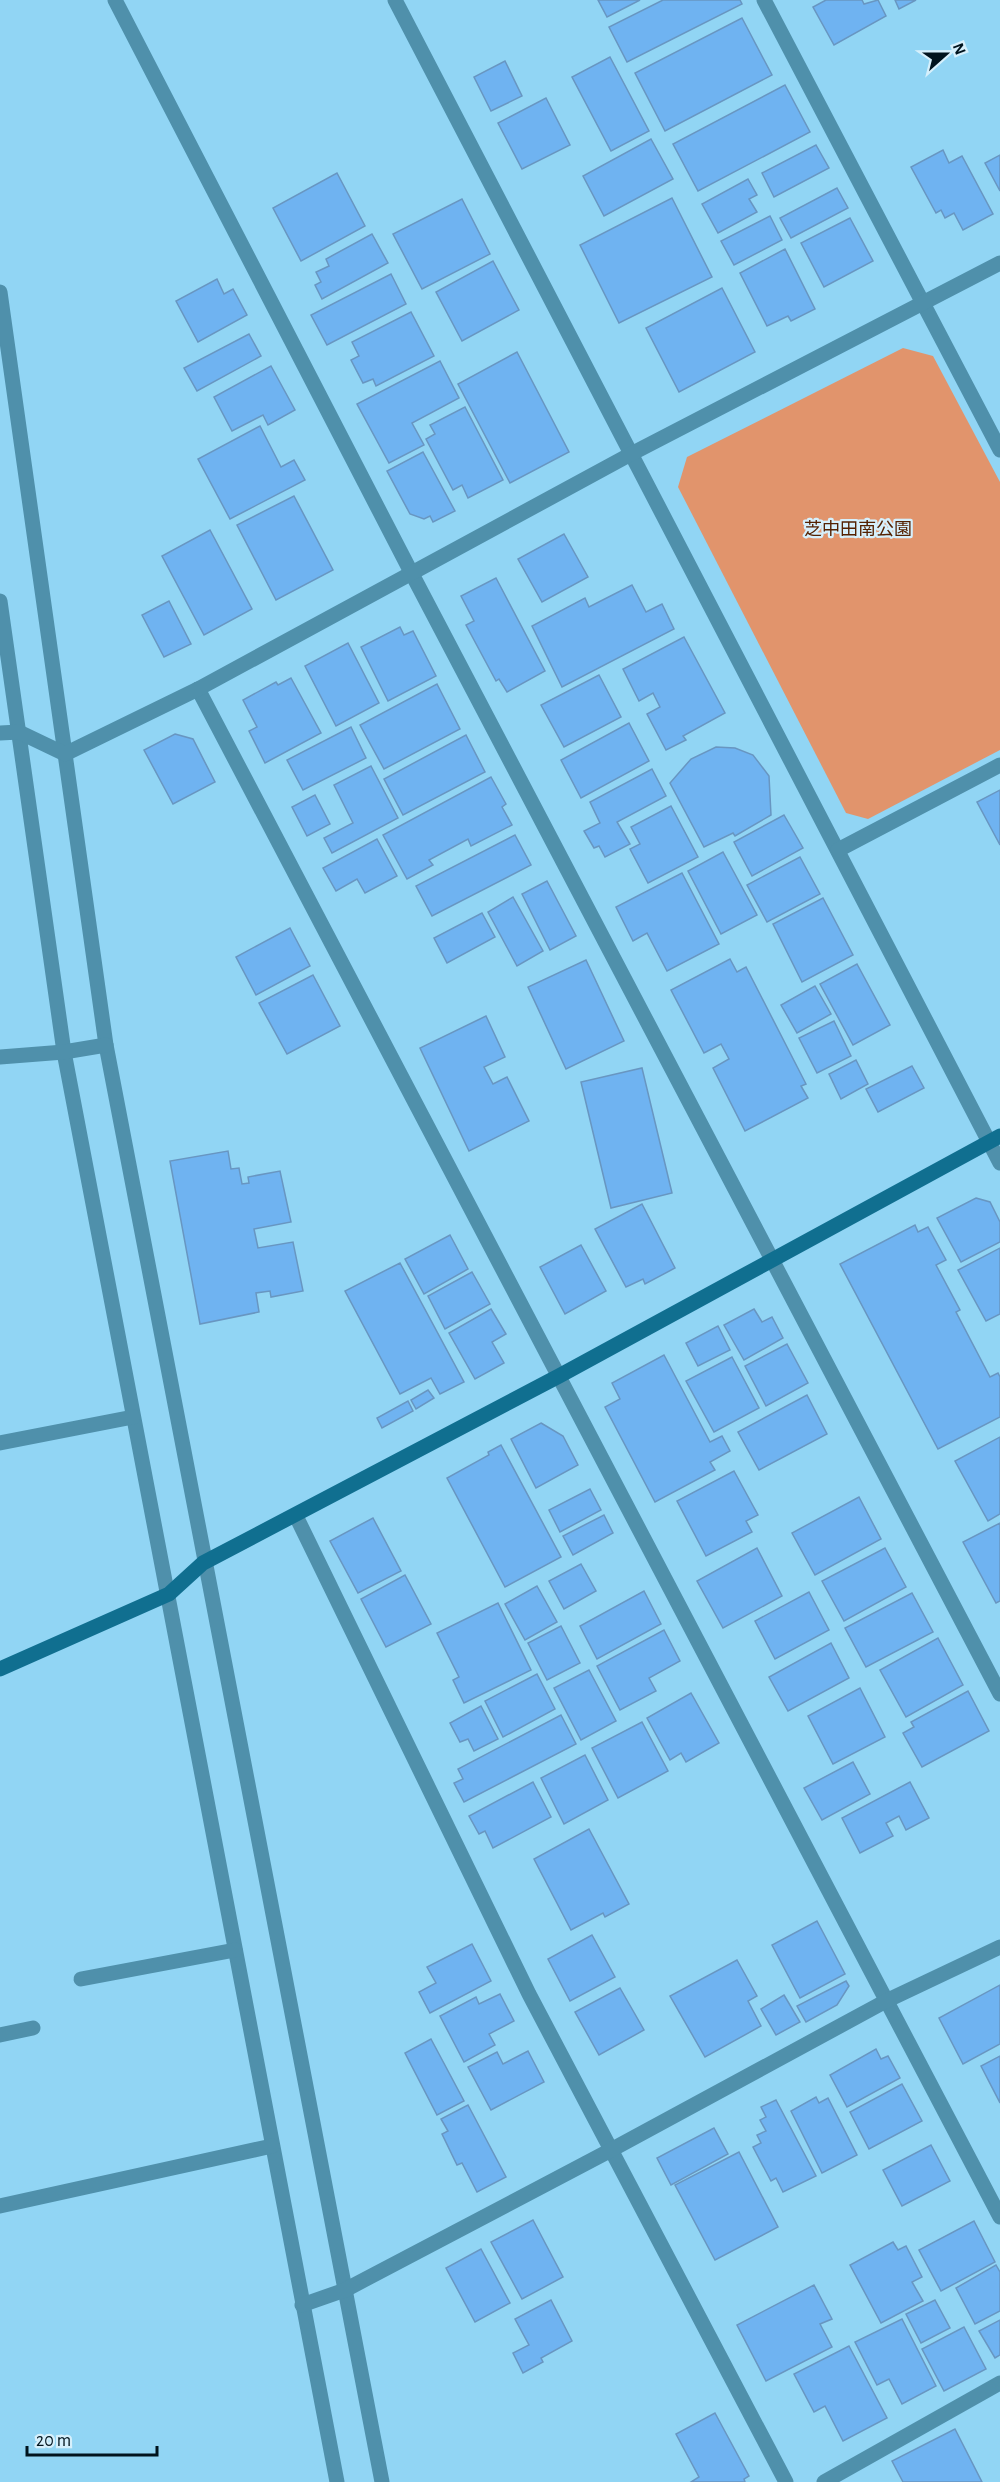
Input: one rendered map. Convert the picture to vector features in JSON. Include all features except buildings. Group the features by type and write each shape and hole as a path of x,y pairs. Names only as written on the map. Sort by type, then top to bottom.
{"street":[{"path":"115,0 412,574 774,1259 1000,1694"},
{"path":"394,0 838,850 994,1139 1000,1163"},
{"path":"764,0 1000,450"},
{"path":"65,754 198,689 631,454 1000,263"},
{"path":"0,292 106,1045 203,1563 382,2482"},
{"path":"0,601 64,1052 169,1594 302,2305 338,2482"},
{"path":"198,689 1000,2217"},
{"path":"0,733 20,732 65,754"},
{"path":"838,850 1000,765"},
{"path":"0,1057 64,1052 106,1045"},
{"path":"0,1669 169,1594 203,1563 559,1376 994,1139"},
{"path":"0,1443 133,1417"},
{"path":"296,1516 529,1994 786,2482"},
{"path":"302,2305 345,2290 611,2150 886,2001 1000,1947"},
{"path":"81,1979 235,1950"},
{"path":"0,2034 33,2028"},
{"path":"0,2206 272,2146"},
{"path":"824,2482 1000,2383"}],"green space":[{"name":"芝中田南公園","path":"903,348 933,356 1000,482 1000,750 868,819 846,813 678,487 687,457"}]}
